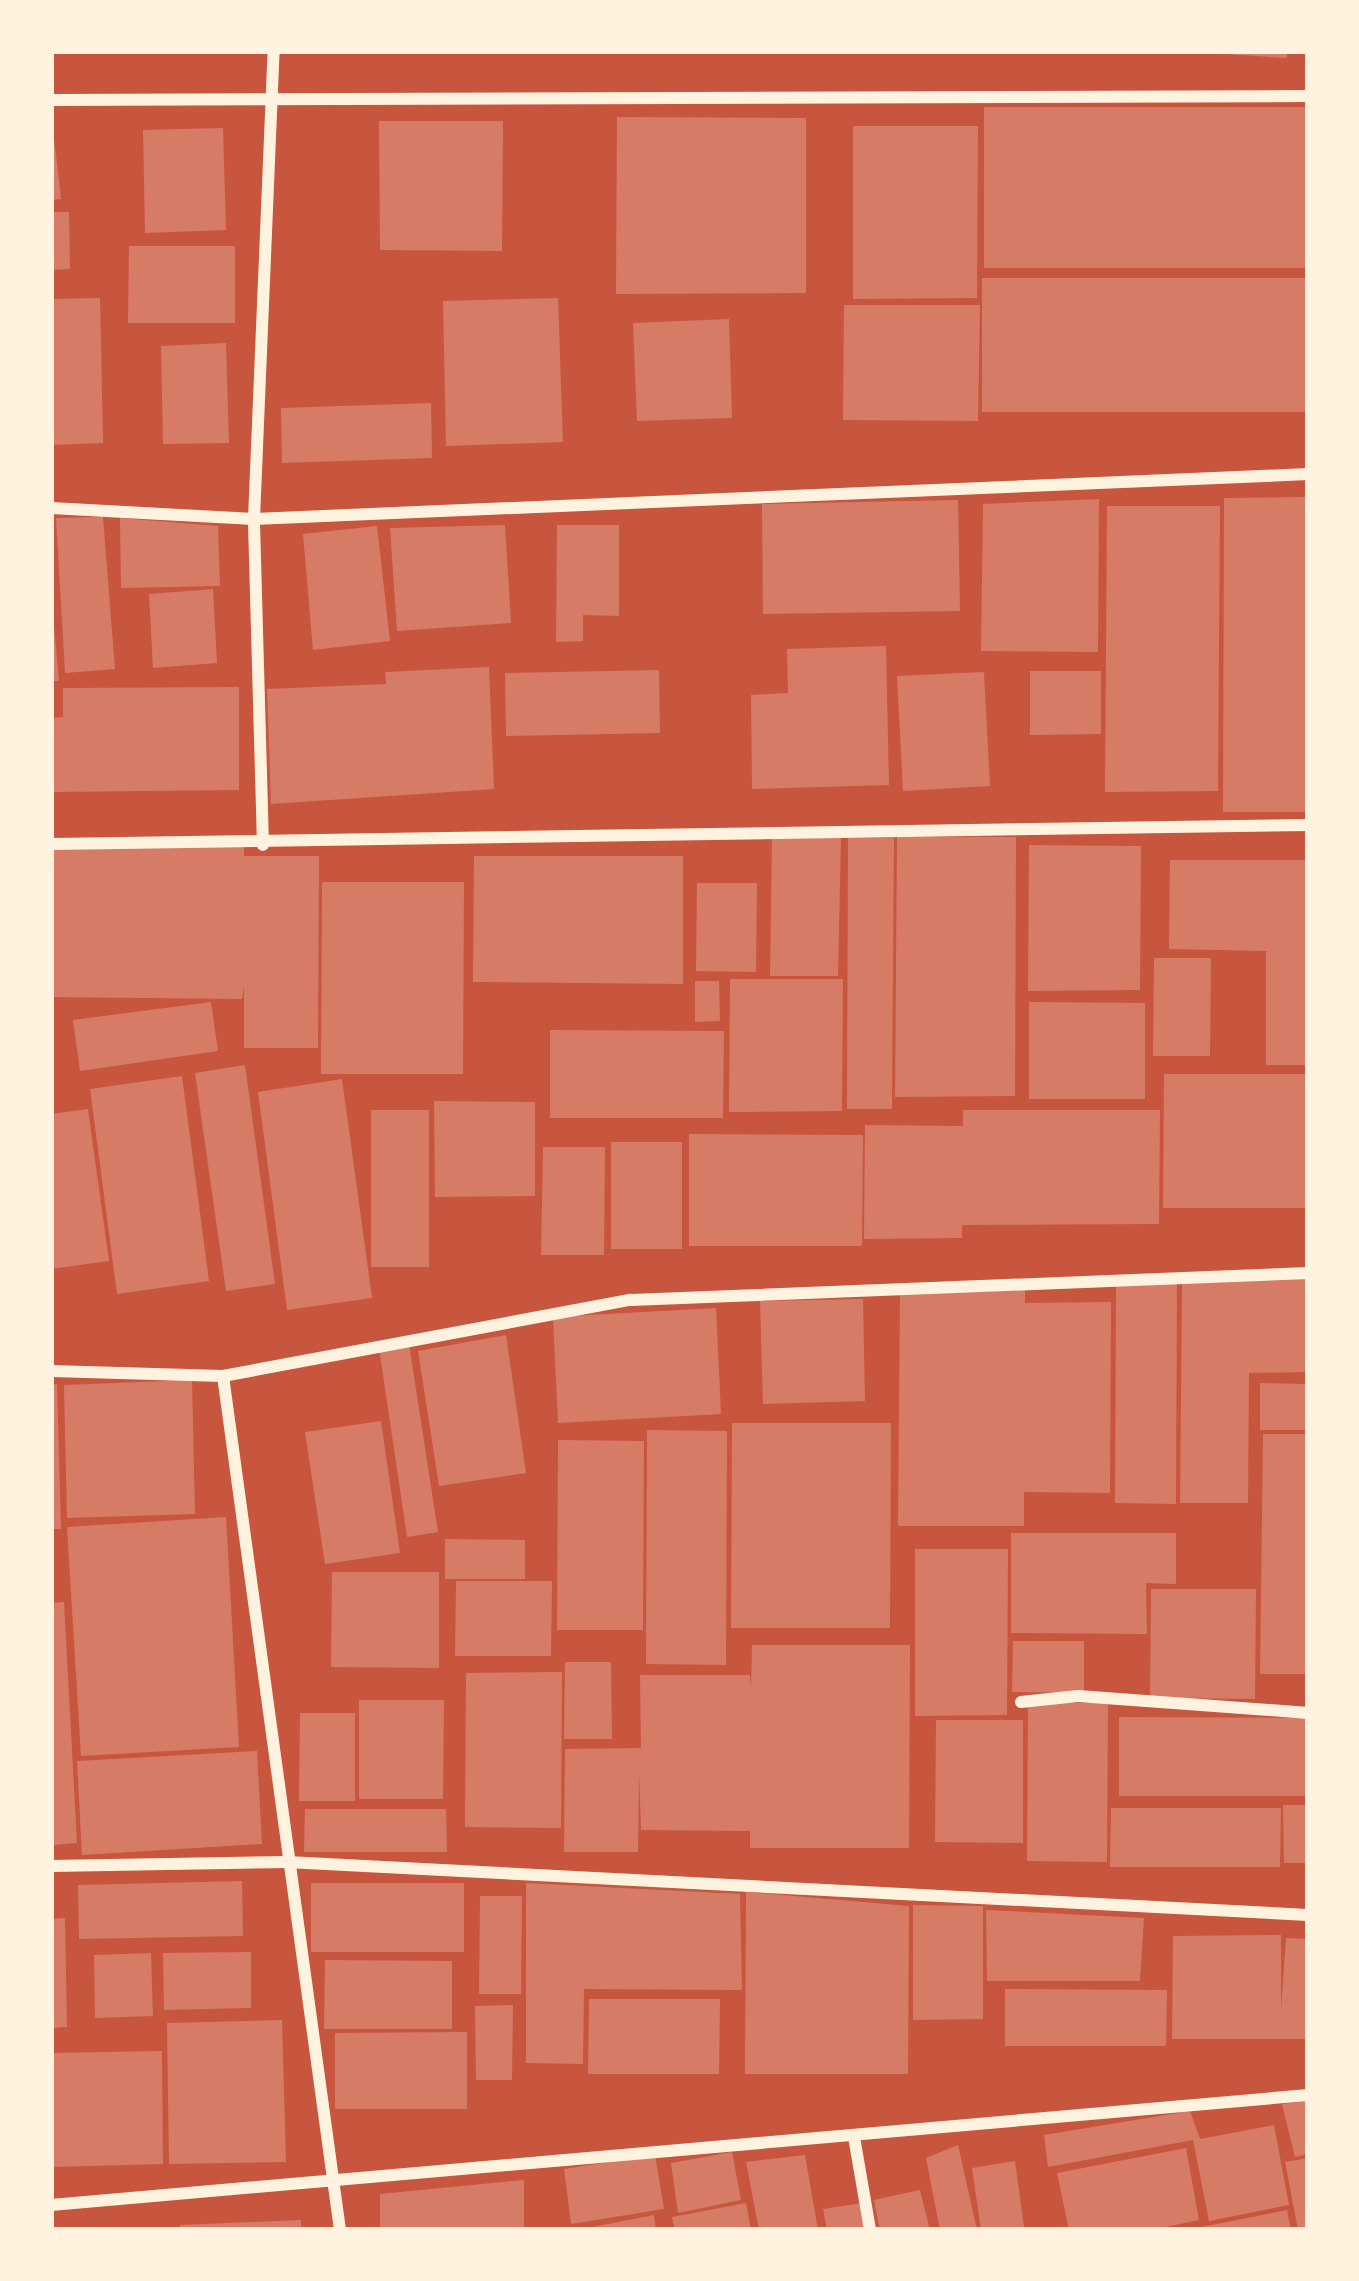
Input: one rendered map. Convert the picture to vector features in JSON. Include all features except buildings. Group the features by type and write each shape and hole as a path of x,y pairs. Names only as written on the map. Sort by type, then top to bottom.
{"street":[{"path":"263,845 254,519 274,51"},
{"path":"51,100 273,94 1308,96"},
{"path":"51,508 254,519 1308,474"},
{"path":"51,844 263,845 1308,825"},
{"path":"51,1371 224,1376 632,1300 1308,1273"},
{"path":"224,1376 286,1862 338,2177 340,2230"},
{"path":"1022,1702 1078,1696 1308,1713"},
{"path":"51,1867 286,1862 1308,1915"},
{"path":"51,2205 1308,2095"},
{"path":"854,2137 871,2230"}]}
